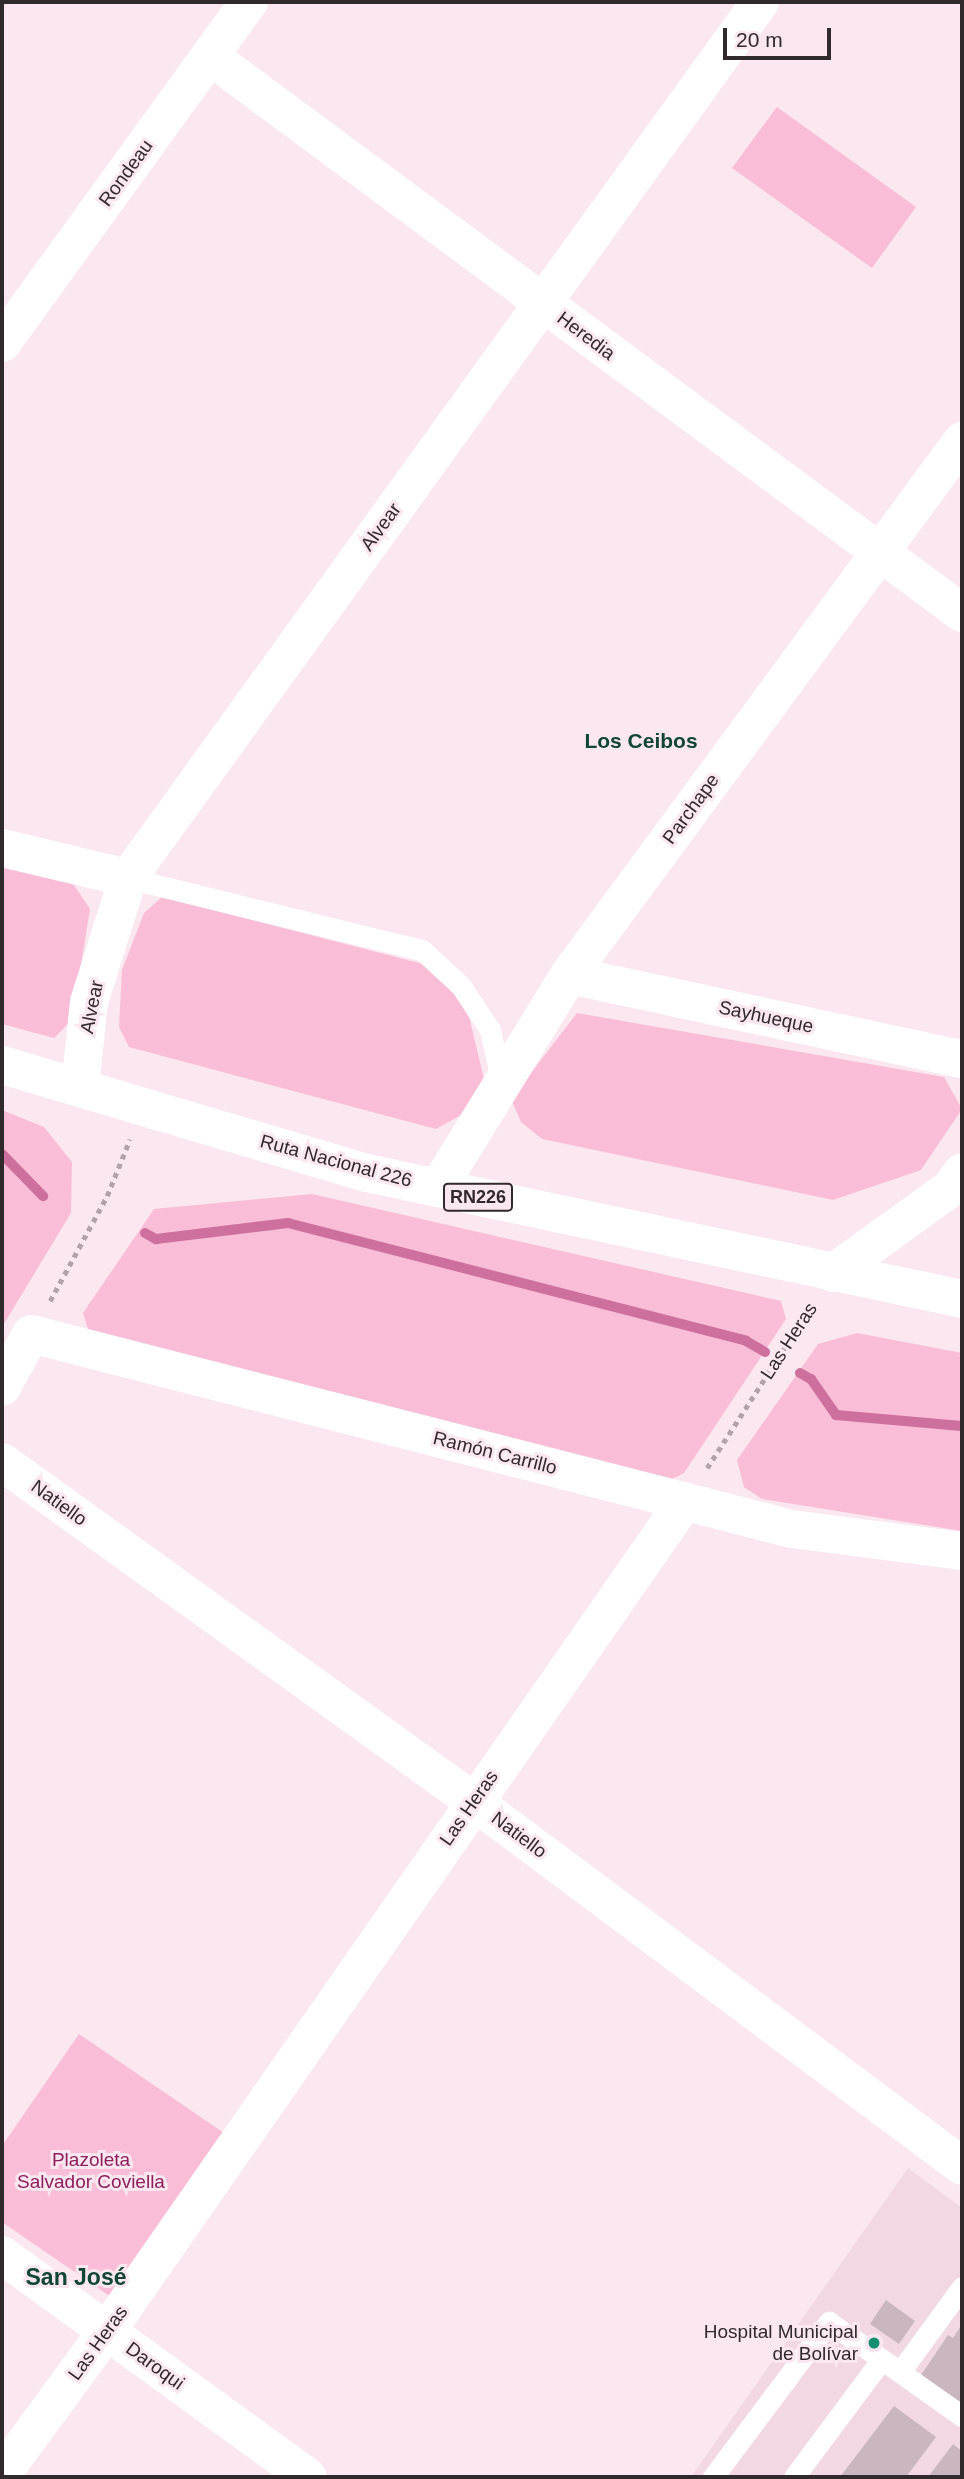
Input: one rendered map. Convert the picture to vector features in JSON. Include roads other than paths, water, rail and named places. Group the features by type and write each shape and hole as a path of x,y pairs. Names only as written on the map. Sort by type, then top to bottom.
{"main road":[{"name":"Alvear","path":"80,1087 89,1002 128,878 760,2"},
{"name":"Rondeau","path":"2,343 211,57 239,5"},
{"name":"Heredia","path":"211,57 878,555 962,613"},
{"name":"Parchape","path":"438,1188 569,975 962,441"},
{"path":"2,848 128,878"},
{"name":"Sayhueque","path":"569,975 962,1059"},
{"name":"Ruta Nacional 226","path":"2,1065 367,1173 962,1299"},
{"path":"833,1273 951,1188 962,1172"},
{"name":"Ramón Carrillo","path":"2,1387 32,1334 792,1529 962,1551"},
{"name":"Natiello","path":"2,1462 474,1801 962,2166"},
{"name":"Las Heras","path":"2,2474 107,2332 474,1801 685,1502"},
{"name":"Daroqui","path":"2,2255 308,2477"}],"lane":[{"path":"128,878 422,950 460,986 490,1030 502,1084"},
{"path":"900,2372 962,2287"},
{"path":"713,2477 829,2322 962,2416"},
{"path":"794,2477 882,2359"}],"waterway":[{"path":"2,1154 43,1196"},
{"path":"145,1233 156,1239 288,1223 746,1341 765,1352"},
{"path":"800,1373 811,1379 836,1415 962,1426"}],"place":[{"name":"Hospital Municipal de Bolívar","path":"874,2343"}],"district":[{"name":"Los Ceibos","path":"641,741"},
{"name":"San José","path":"76,2277"}],"park label":[{"name":"Plazoleta Salvador Coviella","path":"91,2171"}]}
